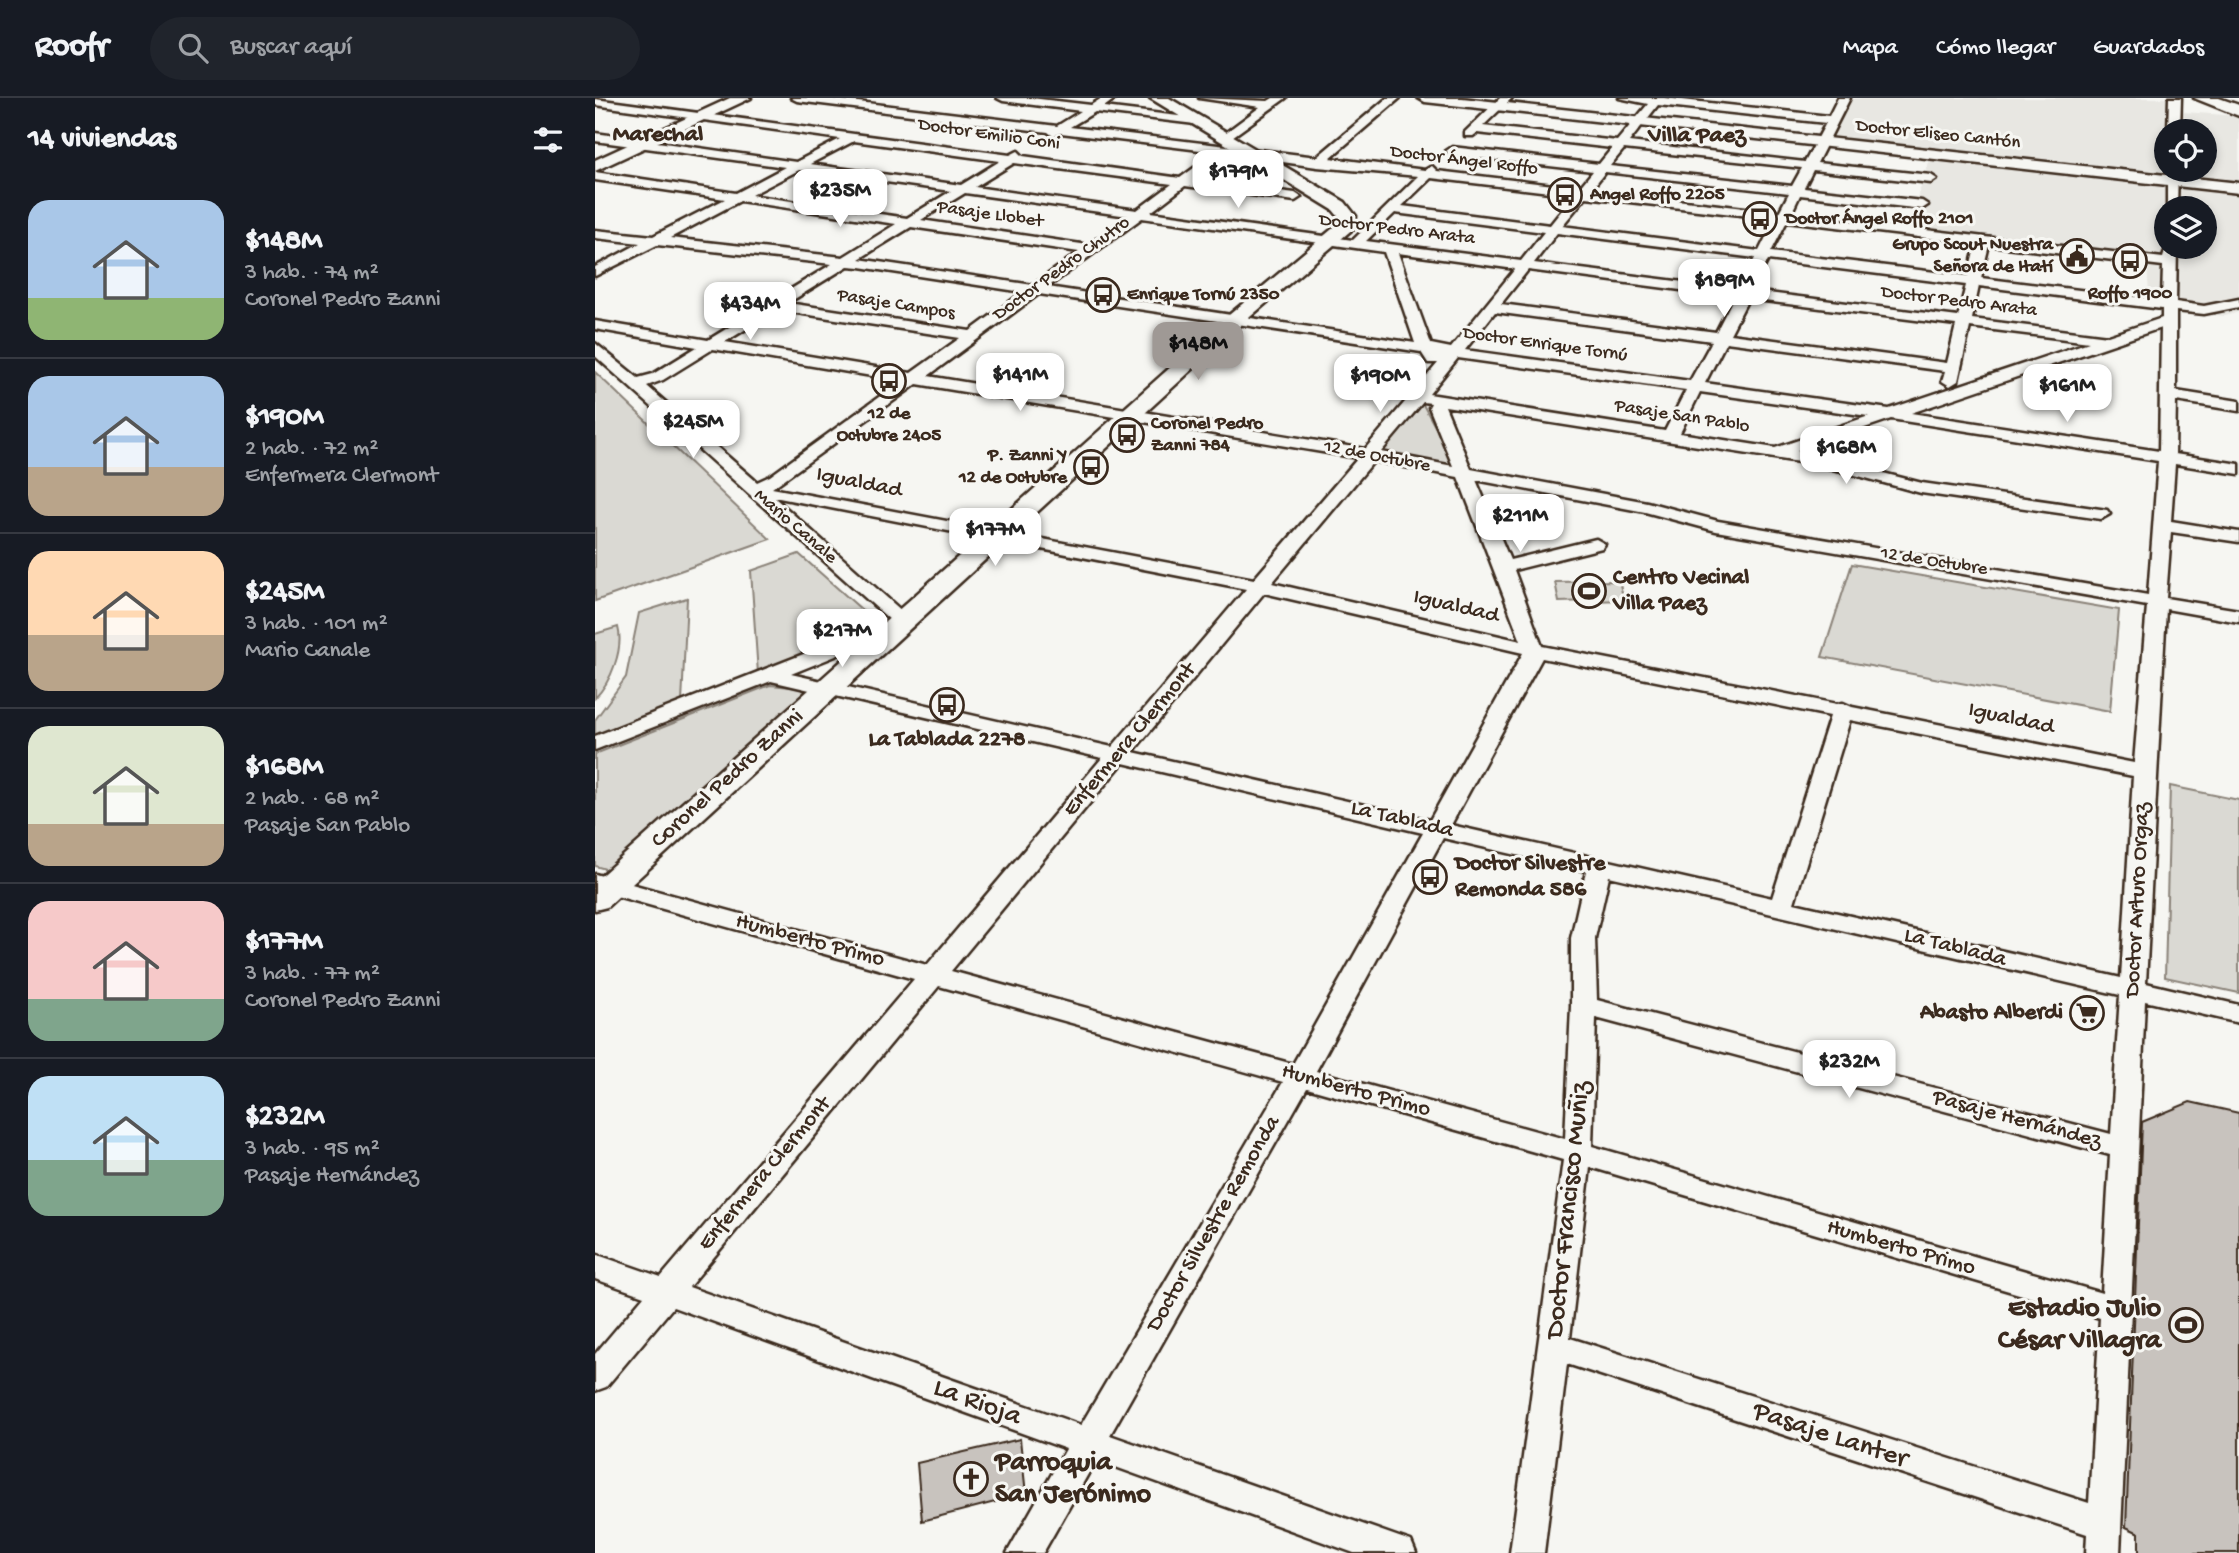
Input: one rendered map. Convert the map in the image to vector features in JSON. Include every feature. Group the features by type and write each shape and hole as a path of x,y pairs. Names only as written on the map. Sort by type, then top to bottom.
{"main road":[{"path":"595,166 743,98"},
{"path":"1158,98 1228,145 1255,156 1301,192 1339,206 1347,216 1346,227 1332,241"},
{"path":"2203,98 2239,111"},
{"name":"Coronel Pedro Zanni","path":"600,889 828,689 1236,320 1332,241"}],"street":[{"path":"797,98 1057,131 1228,145"},
{"path":"595,272 926,98"},
{"path":"1003,98 1195,121"},
{"path":"637,384 659,377 1110,98"},
{"path":"1205,98 1275,102"},
{"path":"1317,163 1394,98"},
{"name":"Doctor Eliseo Cantón","path":"1425,98 1502,102 1639,121 1940,154 2154,173"},
{"path":"1625,98 1833,120"},
{"path":"1670,436 1833,120 1840,98"},
{"path":"2174,119 2175,98"},
{"name":"Enfermera Clermont","path":"595,1377 1440,372 1656,100"},
{"name":"Doctor Emilio Coni","path":"595,102 1184,181 1301,192"},
{"name":"Doctor Pedro Chutro","path":"755,492 776,480 914,376 1184,181 1275,102"},
{"path":"1356,244 1502,102"},
{"path":"1475,129 1931,179"},
{"name":"Doctor Pedro Arata","path":"595,137 1139,213 1266,222 1332,241 2112,341"},
{"path":"1452,151 1922,205"},
{"path":"1913,233 1940,154"},
{"name":"Doctor Ángel Roffo","path":"1255,156 2169,263"},
{"name":"Pasaje Llobet","path":"595,176 1089,249"},
{"name":"Doctor Eliseo Cantón","path":"2208,182 2239,188"},
{"path":"1266,222 1301,192"},
{"path":"1392,209 1974,281 2167,313 2217,310 2239,303"},
{"name":"Doctor Enrique Tornú","path":"595,234 846,261 2239,469"},
{"path":"1947,395 1983,241"},
{"path":"1389,248 1426,349 1440,372"},
{"name":"Doctor Arturo Orgaz","path":"2104,1539 2144,772 2167,458 2169,259"},
{"name":"Pasaje Campos","path":"775,305 970,335"},
{"path":"1492,307 1952,368"},
{"path":"1776,453 2112,341 2167,313"},
{"name":"12 de Octubre","path":"595,325 1132,413 1647,507 1716,526 2239,616"},
{"name":"Mario Canale","path":"595,348 901,622"},
{"path":"2168,395 2239,406"},
{"path":"2218,402 2239,395"},
{"name":"Pasaje San Pablo","path":"1419,396 1776,453 1842,466 1921,488 2101,514"},
{"path":"1440,400 1437,407 1504,567 1534,650"},
{"name":"Igualdad","path":"755,492 779,493 1259,586 1534,650 1843,709 2144,772"},
{"path":"2162,525 2239,537"},
{"path":"1504,567 1596,544"},
{"path":"595,744 901,622"},
{"name":"Doctor Silvestre Remonda","path":"1024,1553 1300,1076 1534,650"},
{"name":"La Tablada","path":"770,675 1599,867 1781,906 2239,1014"},
{"path":"1781,906 1843,709"},
{"name":"Doctor Francisco Muñiz","path":"1527,1553 1556,1347 1578,1153 1584,1006 1583,938 1599,867"},
{"name":"Humberto Primo","path":"600,889 933,975 1578,1153 2115,1310"},
{"name":"Pasaje Hernández","path":"1584,1006 2125,1148"},
{"name":"La Rioja","path":"595,1266 1399,1553"},
{"name":"Pasaje Lanter","path":"1556,1347 2104,1539"}],"shaded area":[{"path":"1836,98 2181,98 2184,112 2239,116 2239,312 2225,316 2150,309 2147,264 1905,235 1931,156 1811,143"},
{"path":"595,372 770,539 595,601"},
{"path":"1421,401 1458,468 1377,454"},
{"path":"799,554 880,626 758,674 751,571"},
{"path":"1852,564 2119,610 2110,711 1822,657"},
{"name":"Centro Vecinal Villa Paez","path":"1619,581 1624,600 1559,602 1555,582"},
{"path":"687,598 682,702 595,738 595,720 626,677 639,613"},
{"path":"618,627 619,645 615,665 595,698 595,634"},
{"path":"770,685 813,689 612,871 595,866 595,754"},
{"path":"2170,786 2239,800 2239,993 2165,977"}],"building":[{"name":"Estadio Julio César Villagra","path":"2190,1102 2239,1113 2239,1553 2139,1553 2139,1533 2126,1527 2142,1122"},
{"name":"Parroquia San Jerónimo","path":"1020,1439 1026,1494 922,1521 917,1463"}],"place":[{"name":"Angel Roffo 2205","path":"1565,195"},
{"name":"Doctor Ángel Roffo 2101","path":"1760,219"},
{"name":"Grupo Scout Nuestra Señora de Itatí","path":"2077,256"},
{"name":"Roffo 1900","path":"2130,261"},
{"name":"Enrique Tornú 2350","path":"1103,295"},
{"name":"12 de Octubre 2405","path":"889,381"},
{"name":"Coronel Pedro Zanni 784","path":"1127,435"},
{"name":"P. Zanni Y 12 de Octubre","path":"1091,467"},
{"name":"Centro Vecinal Villa Paez","path":"1589,591"},
{"name":"La Tablada 2278","path":"947,705"},
{"name":"Doctor Silvestre Remonda 586","path":"1430,877"},
{"name":"Abasto Alberdi","path":"2087,1013"},
{"name":"Estadio Julio César Villagra","path":"2186,1325"},
{"name":"Parroquia San Jerónimo","path":"971,1479"}],"district":[{"name":"Marechal","path":"658,135"},
{"name":"Villa Paez","path":"1697,136"}]}
